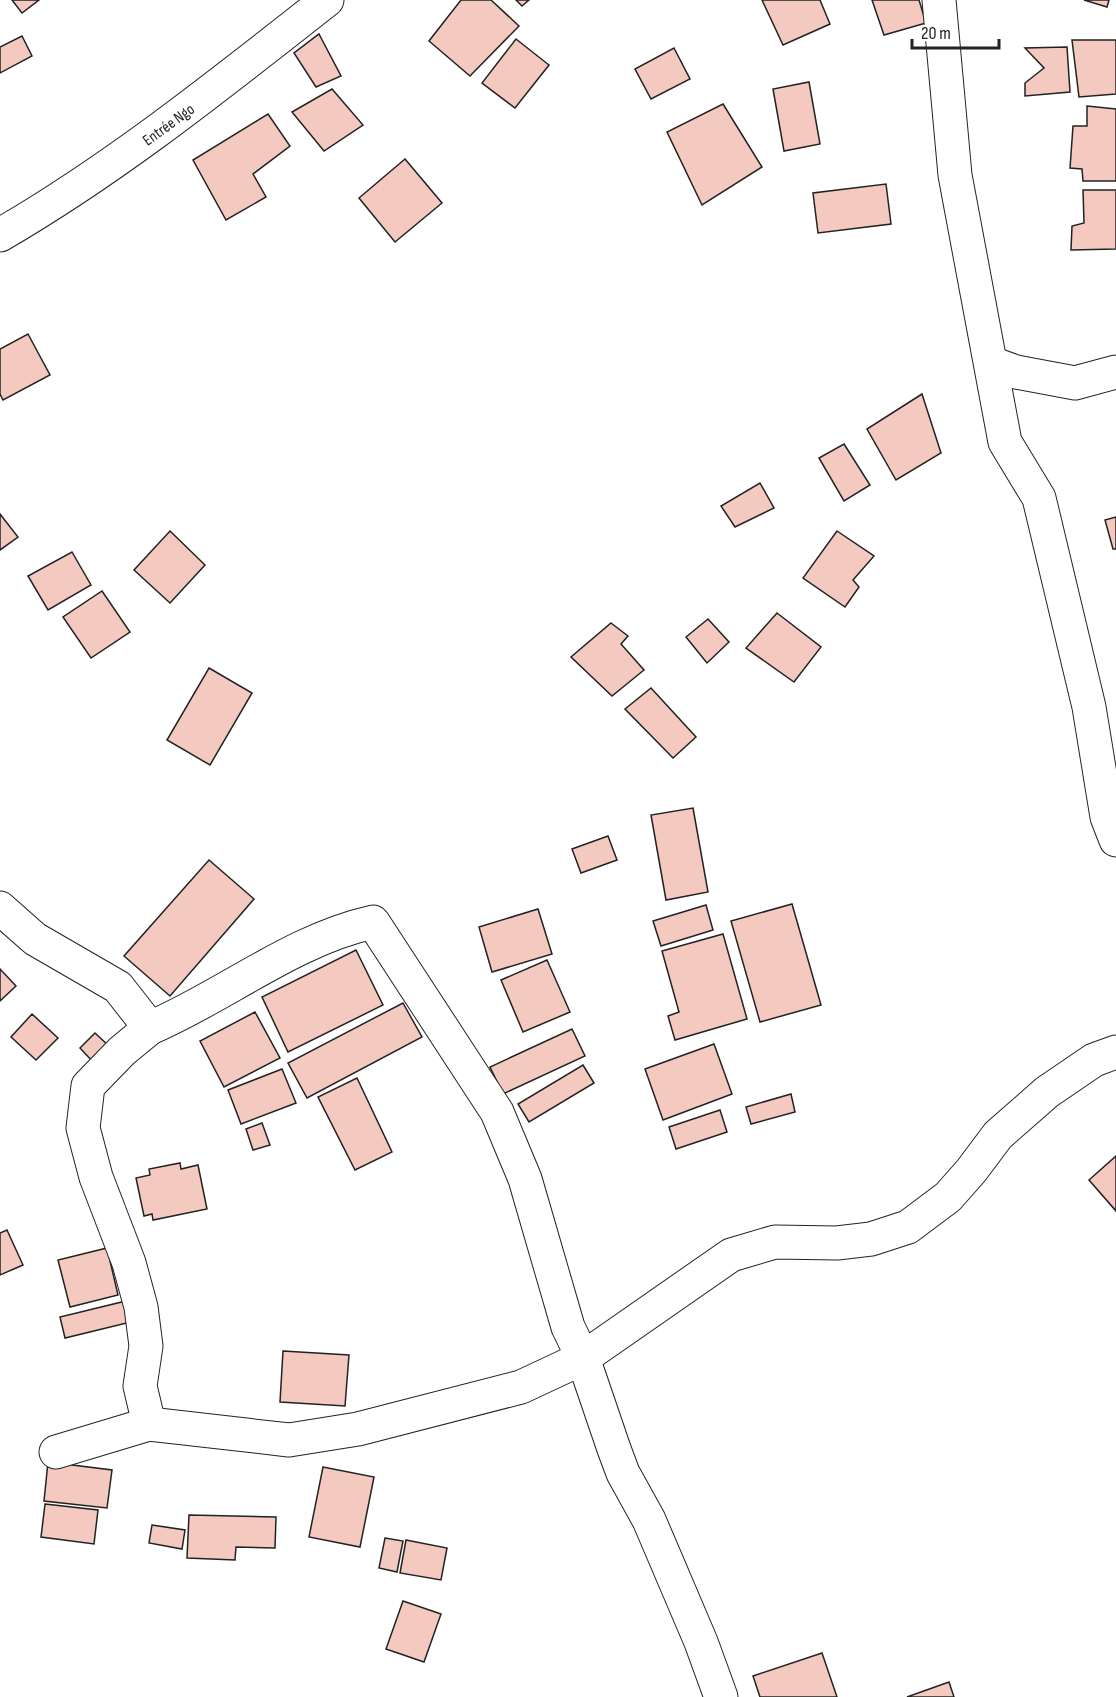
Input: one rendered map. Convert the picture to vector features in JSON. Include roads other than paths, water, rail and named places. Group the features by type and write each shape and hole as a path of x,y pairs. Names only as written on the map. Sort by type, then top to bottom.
{"street":[{"name":"Entrée Ngo","path":"0,235 174,121 327,0"},
{"path":"939,0 955,175 1005,442 1039,498 1048,530 1089,707 1107,818 1116,840"},
{"path":"991,363 1016,372 1075,383 1116,372"},
{"path":"0,908 35,939 117,987 150,1028"},
{"path":"149,1424 140,1386 146,1347 141,1307 129,1263 96,1177 83,1128 88,1086 122,1051 150,1028 274,962 347,928 373,922 496,1112 525,1179 568,1327 583,1358 623,1473 649,1520 701,1642 721,1697"},
{"path":"56,1452 149,1424 289,1440 358,1429 521,1387 583,1358 731,1255 775,1242 837,1243 871,1239 908,1227 948,1197 972,1171 998,1135 1047,1092 1094,1060 1116,1052"}]}
